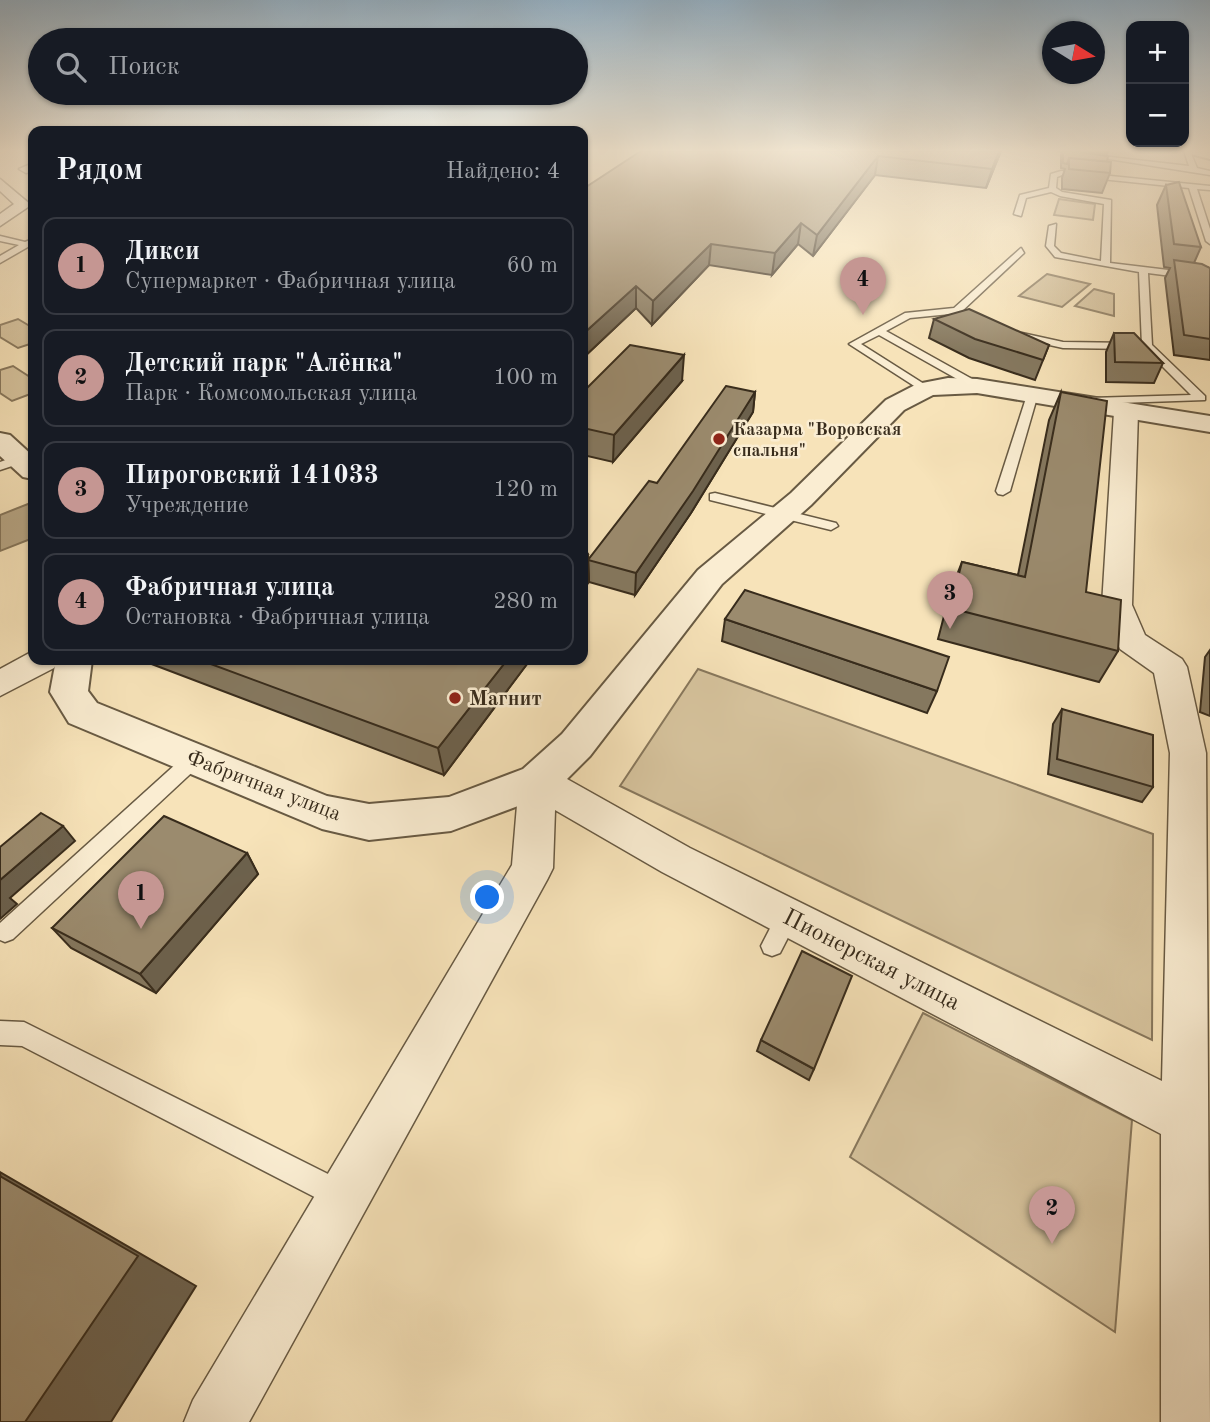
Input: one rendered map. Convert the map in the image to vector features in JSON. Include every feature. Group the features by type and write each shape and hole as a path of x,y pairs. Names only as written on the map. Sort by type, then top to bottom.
{"street":[{"path":"926,389 948,385 977,386 1210,424"},
{"name":"Фабричная улица","path":"73,665 68,692 83,713 321,812 369,822 451,814 538,781 576,745 710,577 783,513 895,405 926,389"},
{"path":"1126,412 1117,605 1131,641 1170,667 1188,753 1198,1126 1192,1422"},
{"path":"0,684 33,665"},
{"path":"215,1422 532,869 538,781"},
{"name":"Пионерская улица","path":"538,781 676,860 780,931 1198,1126"}],"lane":[{"path":"1105,265 1107,217"},
{"path":"1202,217 1210,242"},
{"path":"1054,226 1050,246 1058,255 1105,265 1210,278"},
{"path":"0,238 28,242"},
{"path":"0,260 28,243"},
{"path":"957,311 1021,251"},
{"path":"1143,270 1147,346"},
{"path":"926,389 854,344 908,314 957,311 969,316"},
{"path":"879,331 977,386"},
{"path":"1014,333 1037,342 1063,345 1147,346 1205,398"},
{"path":"1003,491 1032,394"},
{"path":"1073,401 1205,398"},
{"path":"715,497 831,526"},
{"path":"5,932 194,759"},
{"path":"0,1033 24,1034 344,1197"}],"shaded area":[{"path":"1047,274 1090,284 1062,307 1019,296"},
{"path":"1094,289 1114,294 1114,316 1075,306"},
{"path":"18,319 28,325 28,345 18,348 0,337 0,325"},
{"path":"13,366 28,376 28,395 12,401 0,393 0,370"},
{"path":"28,504 28,540 0,551 0,515"},
{"path":"698,669 1153,834 1152,1040 620,786"},
{"path":"923,1013 1132,1120 1115,1332 850,1157"}],"building":[{"path":"588,217 831,217 817,235 801,223 775,253 711,244 653,301 636,286 588,329"},
{"path":"1170,217 1191,217 1201,247 1174,244"},
{"path":"1174,260 1202,264 1210,268 1210,339 1184,335"},
{"path":"969,309 1049,345 1043,360 975,339 934,319"},
{"path":"1114,333 1134,333 1163,363 1115,362"},
{"path":"630,345 684,355 614,435 588,429 588,387"},
{"path":"726,386 755,392 693,491 636,573 588,560 649,481 657,483"},
{"path":"1061,392 1107,401 1086,592 1121,600 1118,651 950,608 962,562 1025,577"},
{"path":"745,590 949,657 937,691 725,619"},
{"path":"214,665 503,665 438,748"},
{"path":"1062,709 1153,735 1153,787 1057,759"},
{"path":"41,813 63,826 0,880 0,847"},
{"path":"164,816 247,853 140,974 52,928"},
{"path":"802,951 852,976 814,1069 761,1040"},
{"path":"0,1176 138,1256 25,1422 0,1422"}],"place":[{"name":"Фабричная улица","path":"863,315"},
{"name":"Казарма \"Воровская спальня\"","path":"719,439"},
{"name":"Пироговский 141033","path":"950,629"},
{"name":"Магнит","path":"455,698"},
{"name":"Дикси","path":"141,929"},
{"name":"Детский парк \"Алёнка\"","path":"1052,1244"}]}
